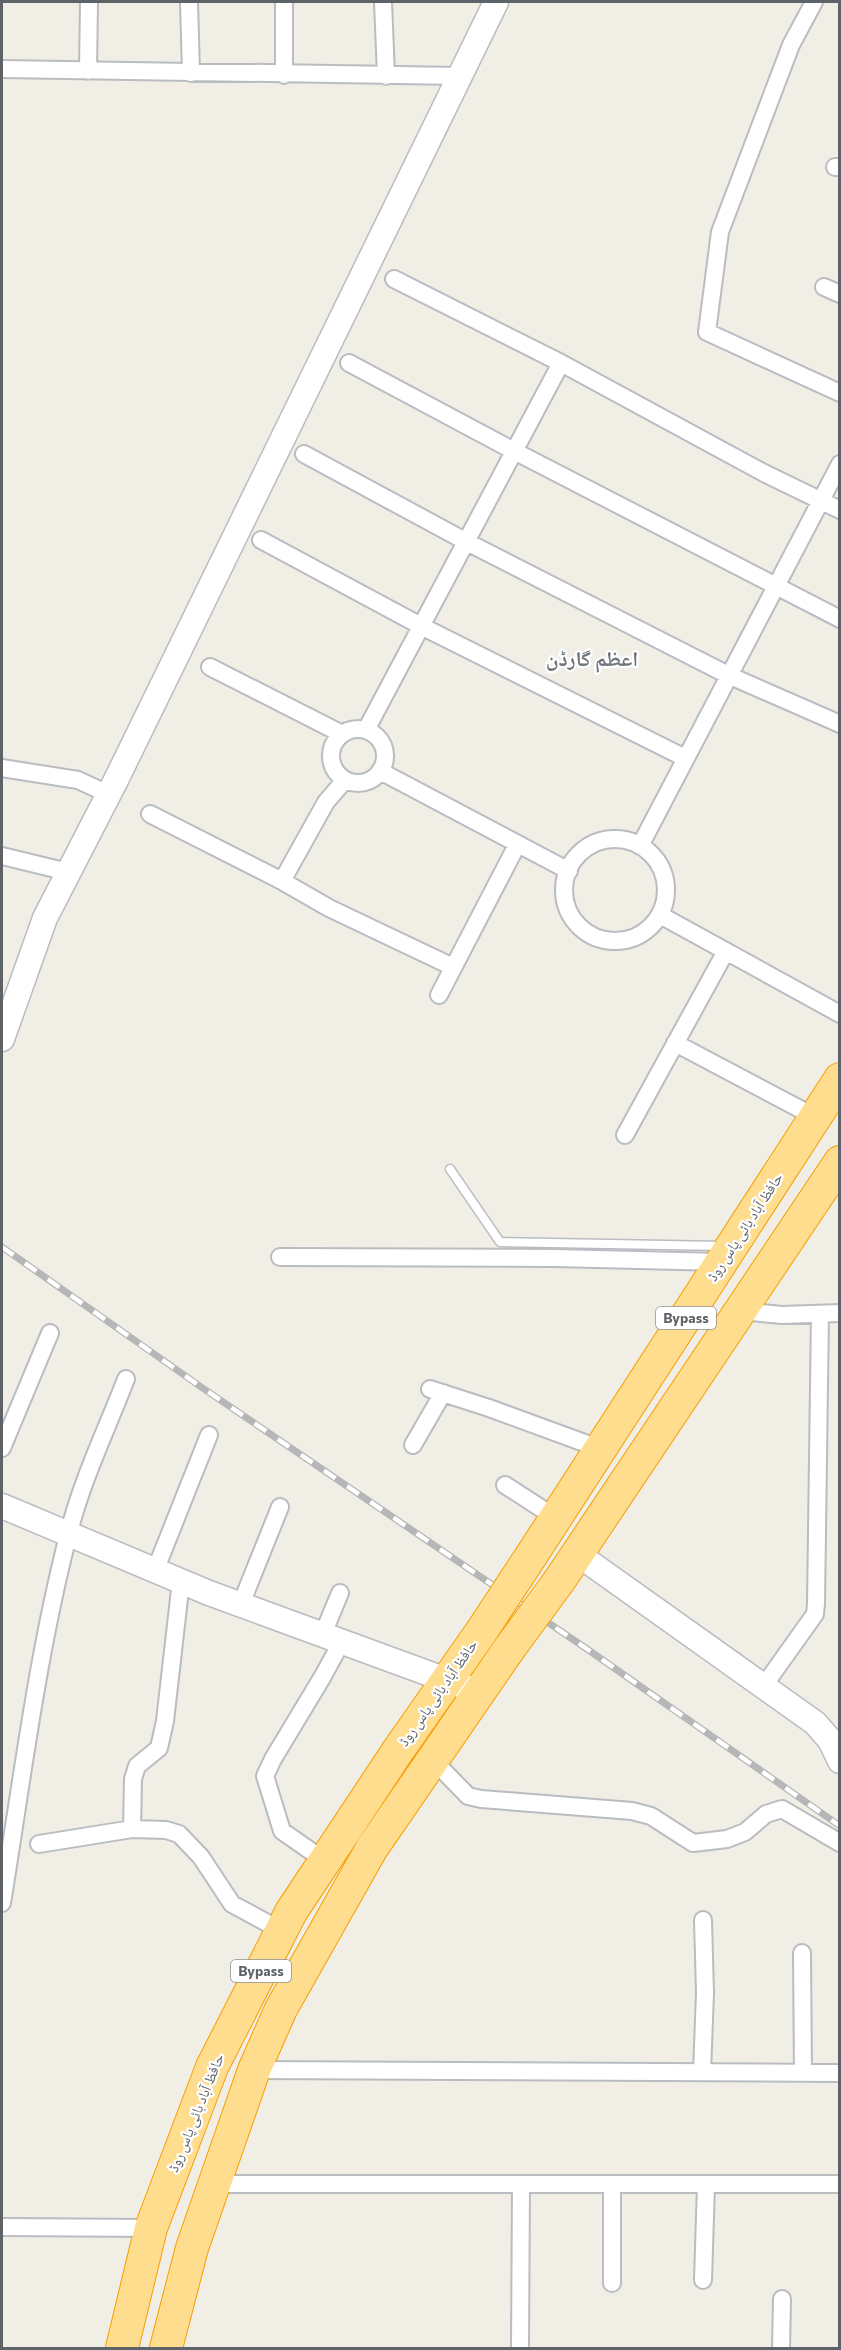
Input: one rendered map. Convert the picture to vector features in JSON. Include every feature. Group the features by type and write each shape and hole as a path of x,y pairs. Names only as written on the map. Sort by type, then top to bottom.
{"highway":[{"name":"حافظ آباد بائی پاس روڈ","path":"122,2349 151,2228 212,2067 282,1931 325,1861 556,1518 840,1079"},
{"name":"Bypass","path":"166,2349 192,2248 254,2070 281,2009 324,1930 372,1848 432,1759 509,1649 579,1555 741,1311 834,1182"}],"street":[{"path":"88,71 89,2"},
{"path":"189,2 190,73"},
{"path":"284,2 284,75"},
{"path":"384,2 386,76"},
{"path":"2,1039 45,918 496,2"},
{"path":"814,2 791,45 720,232 707,332 840,393"},
{"path":"2,69 460,76"},
{"path":"394,279 561,363 840,510"},
{"path":"349,363 840,619"},
{"path":"366,730 561,363"},
{"path":"304,454 465,541 728,675 840,724"},
{"path":"640,846 840,464"},
{"path":"261,540 421,626 685,758"},
{"path":"210,667 342,734"},
{"path":"358,728 366,730 380,739 384,763 380,771 367,781 358,783 345,780 336,772 330,756 332,747 342,734 358,728"},
{"path":"2,768 78,780 108,794"},
{"path":"380,771 569,871"},
{"path":"282,881 326,802 345,780"},
{"path":"150,814 282,881 329,908 453,968"},
{"path":"621,840 640,846 655,858 664,876 666,896 660,915 647,930 629,939 610,941 591,935 576,922 567,904 565,885 569,871 584,851 601,842 621,840"},
{"path":"439,995 517,845"},
{"path":"2,856 68,872"},
{"path":"660,915 840,1014"},
{"path":"625,1135 726,951"},
{"path":"675,1043 815,1117"},
{"path":"280,1257 554,1258 728,1254"},
{"path":"741,1311 782,1316 840,1313"},
{"path":"763,1687 814,1614 816,1604 820,1314"},
{"path":"2,1448 50,1333"},
{"path":"2,1902 8,1827 68,1535 84,1485 126,1379"},
{"path":"413,1445 437,1391 601,1449"},
{"path":"155,1571 209,1435"},
{"path":"505,1485 556,1518"},
{"path":"2,1506 155,1571 479,1692"},
{"path":"240,1604 280,1507"},
{"path":"579,1555 840,1740"},
{"path":"132,1829 133,1779 137,1766 159,1748 165,1721 181,1581"},
{"path":"325,1861 282,1831 265,1776 323,1676 333,1637 340,1593"},
{"path":"815,1723 830,1740 840,1761"},
{"path":"432,1759 468,1796 481,1799 632,1810 651,1816 693,1843 727,1839 745,1832 766,1814 782,1809 840,1843"},
{"path":"39,1844 132,1829 166,1830 179,1834 201,1857 232,1904 282,1931"},
{"path":"702,2072 705,1993 703,1920"},
{"path":"802,1953 803,2073"},
{"path":"254,2070 840,2073"},
{"path":"215,2184 840,2184"},
{"path":"520,2349 521,2184"},
{"path":"612,2184 612,2283"},
{"path":"704,2280 706,2184"},
{"path":"2,2227 151,2228"},
{"path":"781,2349 782,2299"}],"lane":[{"path":"450,1169 500,1242 728,1254"}],"railway":[{"path":"2,1247 204,1389 587,1649 840,1826"}],"district":[{"name":"اعظم گارڈن","path":"592,659"}]}
